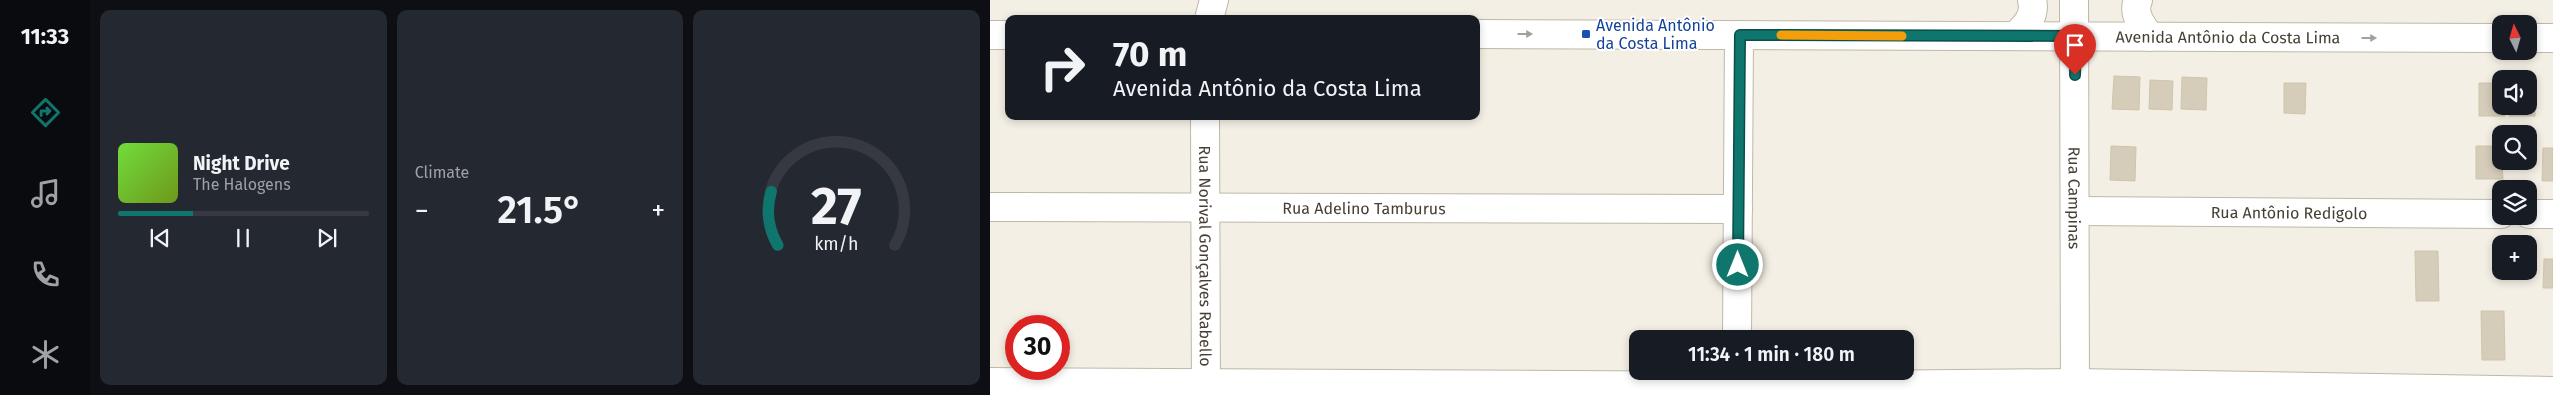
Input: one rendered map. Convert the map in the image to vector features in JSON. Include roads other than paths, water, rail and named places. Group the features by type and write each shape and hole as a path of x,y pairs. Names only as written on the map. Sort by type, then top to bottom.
{"street":[{"path":"1209,15 1214,0"},
{"path":"2015,36 2028,24 2034,7 2032,0"},
{"name":"Rua Campinas","path":"2074,0 2076,36 2075,389"},
{"path":"2138,0 2136,6 2139,22 2150,37"},
{"name":"Avenida Antônio da Costa Lima","path":"1480,34 2492,38"},
{"path":"990,35 1005,35"},
{"path":"1737,330 1740,35"},
{"path":"2538,38 2553,38"},
{"name":"Rua Norival Gonçalves Rabello","path":"1205,120 1206,389"},
{"name":"Rua Adelino Tamburus","path":"990,207 1738,209"},
{"name":"Rua Antônio Redigolo","path":"2075,211 2492,214"},
{"path":"2537,214 2553,214"},
{"path":"990,382 1206,389 1737,384 2075,389 2553,391"}],"place":[{"name":"Avenida Antônio da Costa Lima","path":"1586,34"}]}
